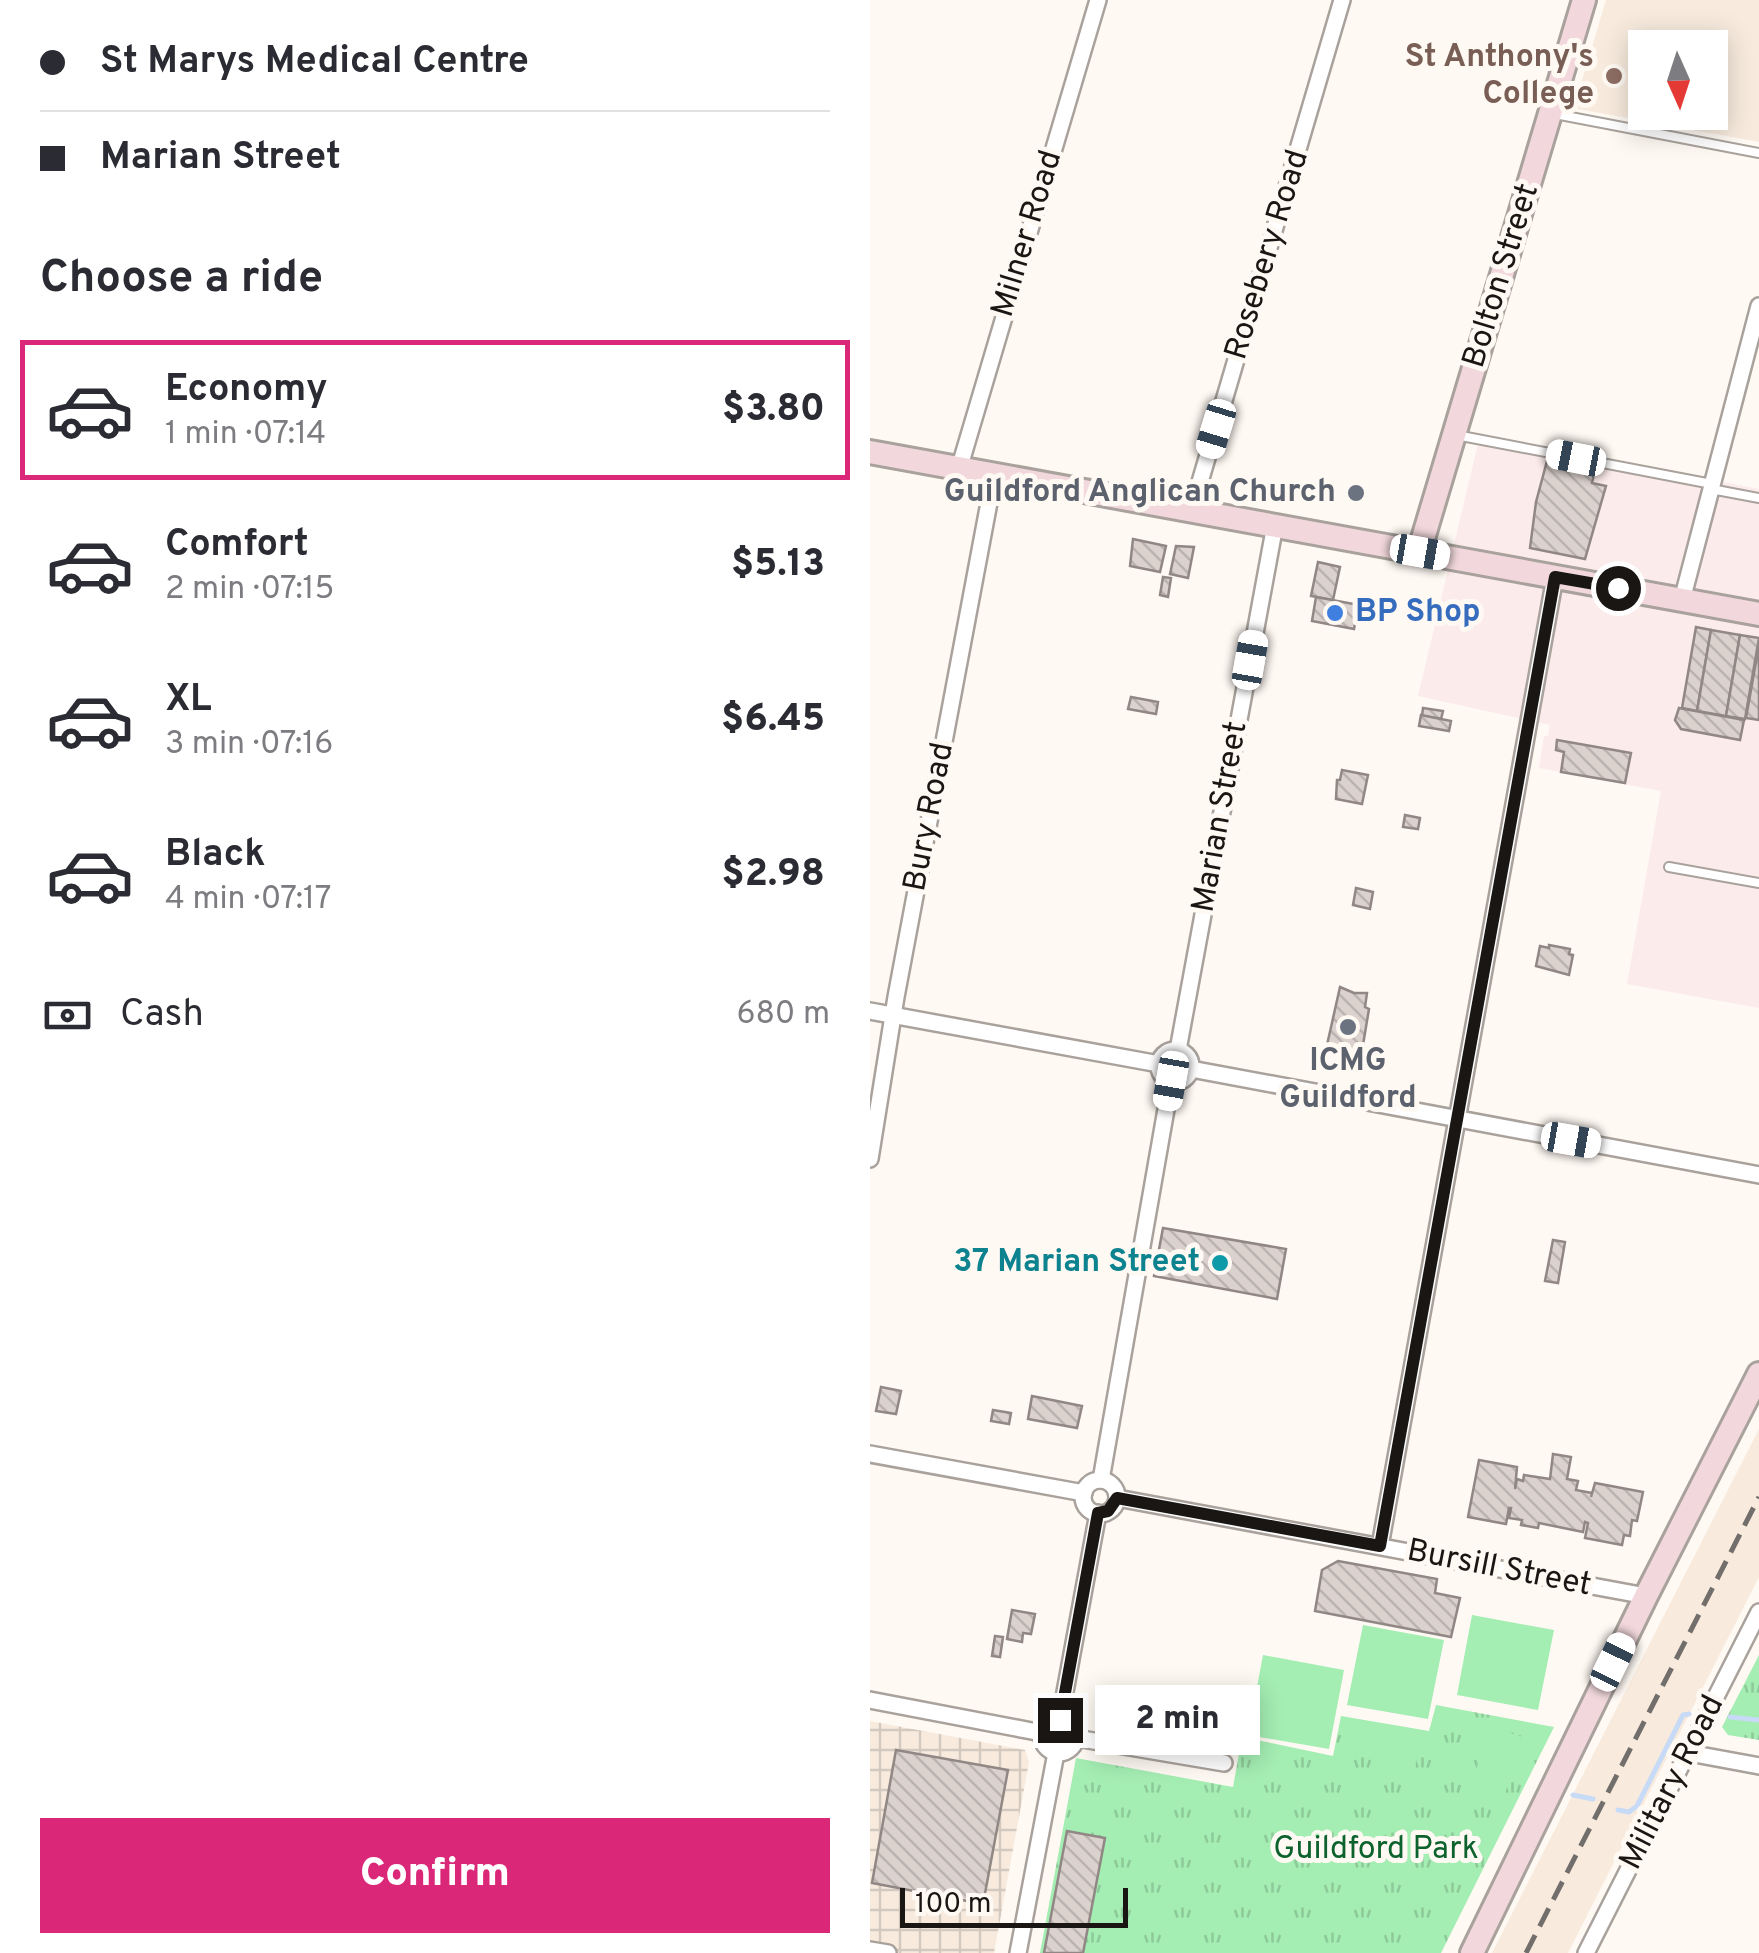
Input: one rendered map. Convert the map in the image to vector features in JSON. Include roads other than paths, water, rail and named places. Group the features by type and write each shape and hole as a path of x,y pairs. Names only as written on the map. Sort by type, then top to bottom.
{"street":[{"name":"Milner Road","path":"959,469 1098,0"},
{"name":"Rosebery Road","path":"1192,509 1342,0"},
{"name":"Bolton Street","path":"1420,552 1584,0"},
{"path":"1682,600 1759,306"},
{"path":"870,452 1759,614"},
{"name":"Bury Road","path":"870,1159 893,1015 994,476"},
{"name":"Marian Street","path":"1178,1050 1275,525"},
{"path":"1380,1546 1555,577"},
{"path":"870,1011 1160,1064"},
{"path":"1178,1050 1190,1059 1191,1069 1181,1081 1171,1081 1161,1073 1160,1064 1164,1055 1178,1050"},
{"path":"1191,1069 1759,1175"},
{"path":"1101,1480 1171,1081"},
{"path":"1472,1953 1759,1374"},
{"path":"870,1454 1084,1493"},
{"path":"1101,1480 1111,1484 1117,1498 1108,1511 1098,1513 1086,1506 1084,1493 1088,1485 1101,1480"},
{"name":"Bursill Street","path":"1117,1498 1646,1596"},
{"path":"1060,1720 1098,1513"},
{"name":"Military Road","path":"1586,1953 1759,1612"},
{"path":"870,1700 1042,1733"},
{"path":"1060,1720 1070,1724 1076,1738 1067,1751 1056,1752 1045,1746 1042,1733 1051,1721 1060,1720"},
{"path":"1076,1738 1224,1763"},
{"path":"1018,1953 1056,1752"},
{"path":"1689,1753 1759,1766"},
{"path":"870,1950 888,1953"}],"lane":[{"path":"1550,114 1759,152"},
{"path":"1454,435 1759,498"},
{"path":"1669,867 1759,883"}],"waterway":[{"path":"1618,1810 1629,1812 1637,1806 1683,1715 1689,1714"},
{"path":"1730,1717 1759,1720"},
{"path":"1573,1795 1593,1799"}],"railway":[{"path":"1526,1953 1759,1497"}],"place":[{"name":"St Anthony's College","path":"1614,76"},
{"name":"Guildford Anglican Church","path":"1356,493"},
{"name":"BP Shop","path":"1335,613"},
{"name":"ICMG Guildford","path":"1348,1027"},
{"name":"37 Marian Street","path":"1220,1263"}],"park label":[{"name":"Guildford Park","path":"1376,1850"}]}
